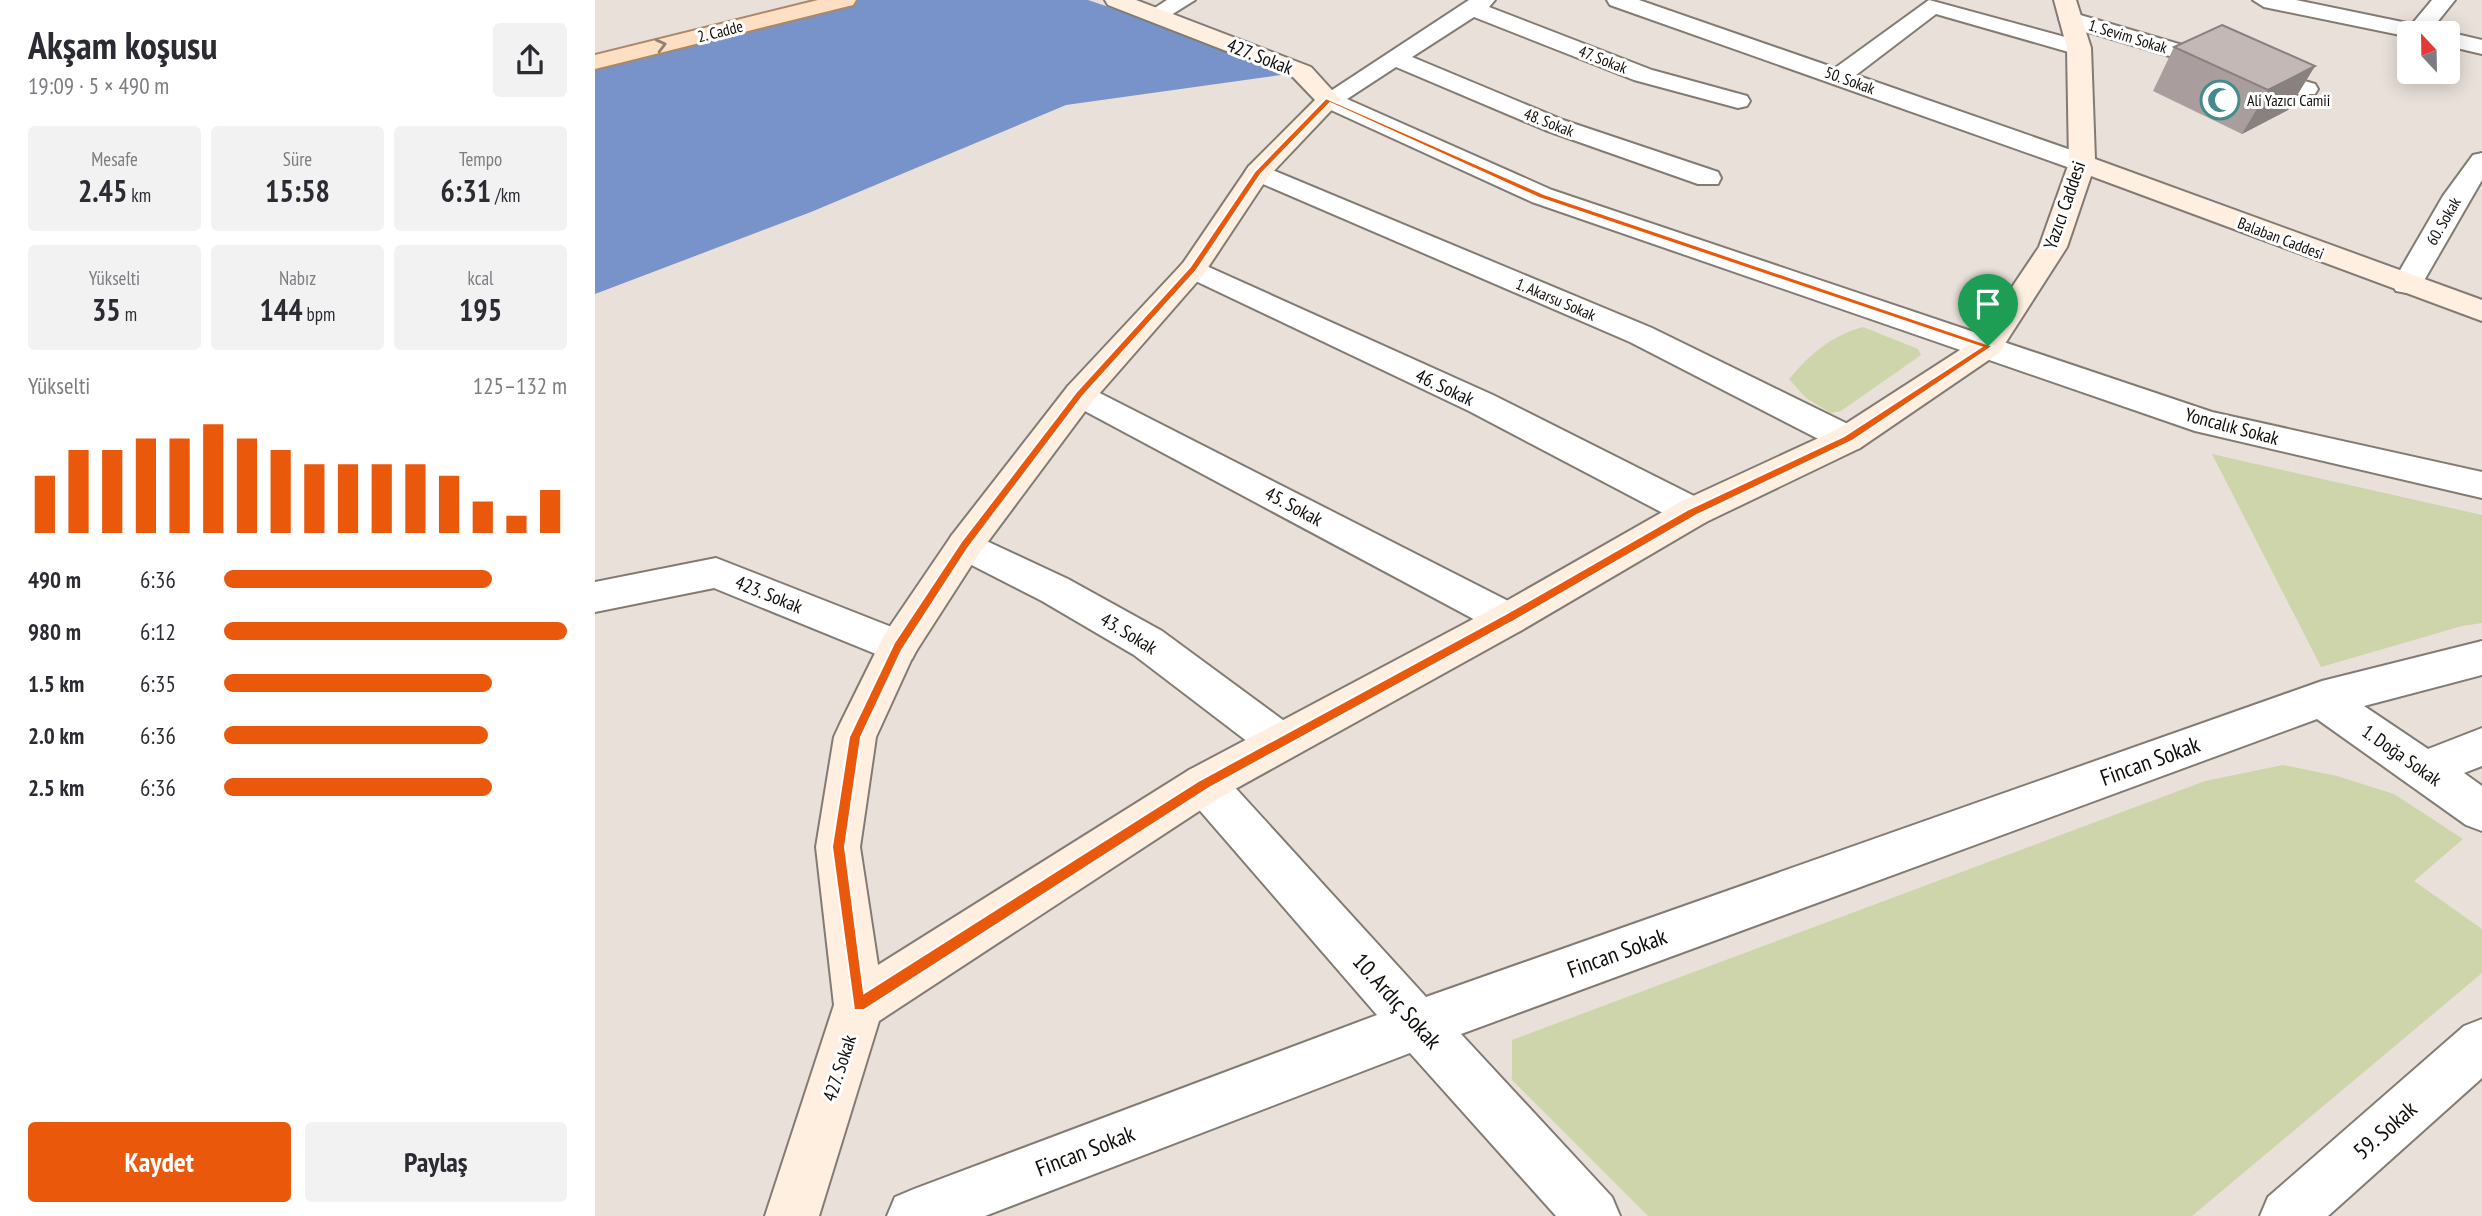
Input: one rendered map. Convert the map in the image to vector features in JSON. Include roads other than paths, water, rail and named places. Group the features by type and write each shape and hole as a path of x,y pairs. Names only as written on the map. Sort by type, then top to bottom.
{"main road":[{"name":"2. Cadde","path":"595,39 762,0"},
{"name":"2. Cadde","path":"595,62 845,0"},
{"name":"427. Sokak","path":"792,1216 859,1005 838,847 855,737 898,647 965,545 1080,394 1193,269 1258,172 1329,100 1302,72 1169,7 1116,0"},
{"name":"Yazıcı Caddesi","path":"859,1005 1204,784 1508,619 1693,512 1848,439 1988,346 2053,247 2082,163 2071,22"},
{"name":"Balaban Caddesi","path":"2082,163 2482,311"}],"street":[{"path":"2264,0 2397,28"},
{"path":"2429,21 2444,0"},
{"name":"50. Sokak","path":"1623,1 2082,163"},
{"name":"47. Sokak","path":"1329,100 1478,4 1643,75 1738,101"},
{"name":"1. Sevim Sokak","path":"1840,76 1932,6 2071,22 2306,89"},
{"path":"2461,42 2482,47"},
{"name":"48. Sokak","path":"1394,58 1554,125 1708,178"},
{"name":"Yoncalık Sokak","path":"1329,100 1542,196 1988,346 2207,423 2482,485"},
{"name":"60. Sokak","path":"2407,284 2457,196 2482,161"},
{"name":"1. Akarsu Sokak","path":"1258,172 1641,335 1848,439"},
{"name":"46. Sokak","path":"1193,269 1481,403 1693,512"},
{"name":"45. Sokak","path":"1080,394 1508,619"},
{"name":"43. Sokak","path":"965,545 1055,590 1148,643 1280,742"},
{"name":"423. Sokak","path":"595,597 716,573 898,647"},
{"name":"Fincan Sokak","path":"914,1216 1418,1025 2322,699 2482,658"},
{"name":"1. Doğa Sokak","path":"2322,699 2482,811"},
{"path":"2423,770 2482,747"},
{"name":"10. Ardıç Sokak","path":"1204,784 1418,1025 1593,1216"},
{"name":"59. Sokak","path":"2293,1214 2482,1044"}],"water":[{"path":"839,0 1088,0 1302,72 1066,105 811,212 595,294 595,58"}],"place":[{"name":"Ali Yazıcı Camii","path":"2220,100"}]}
